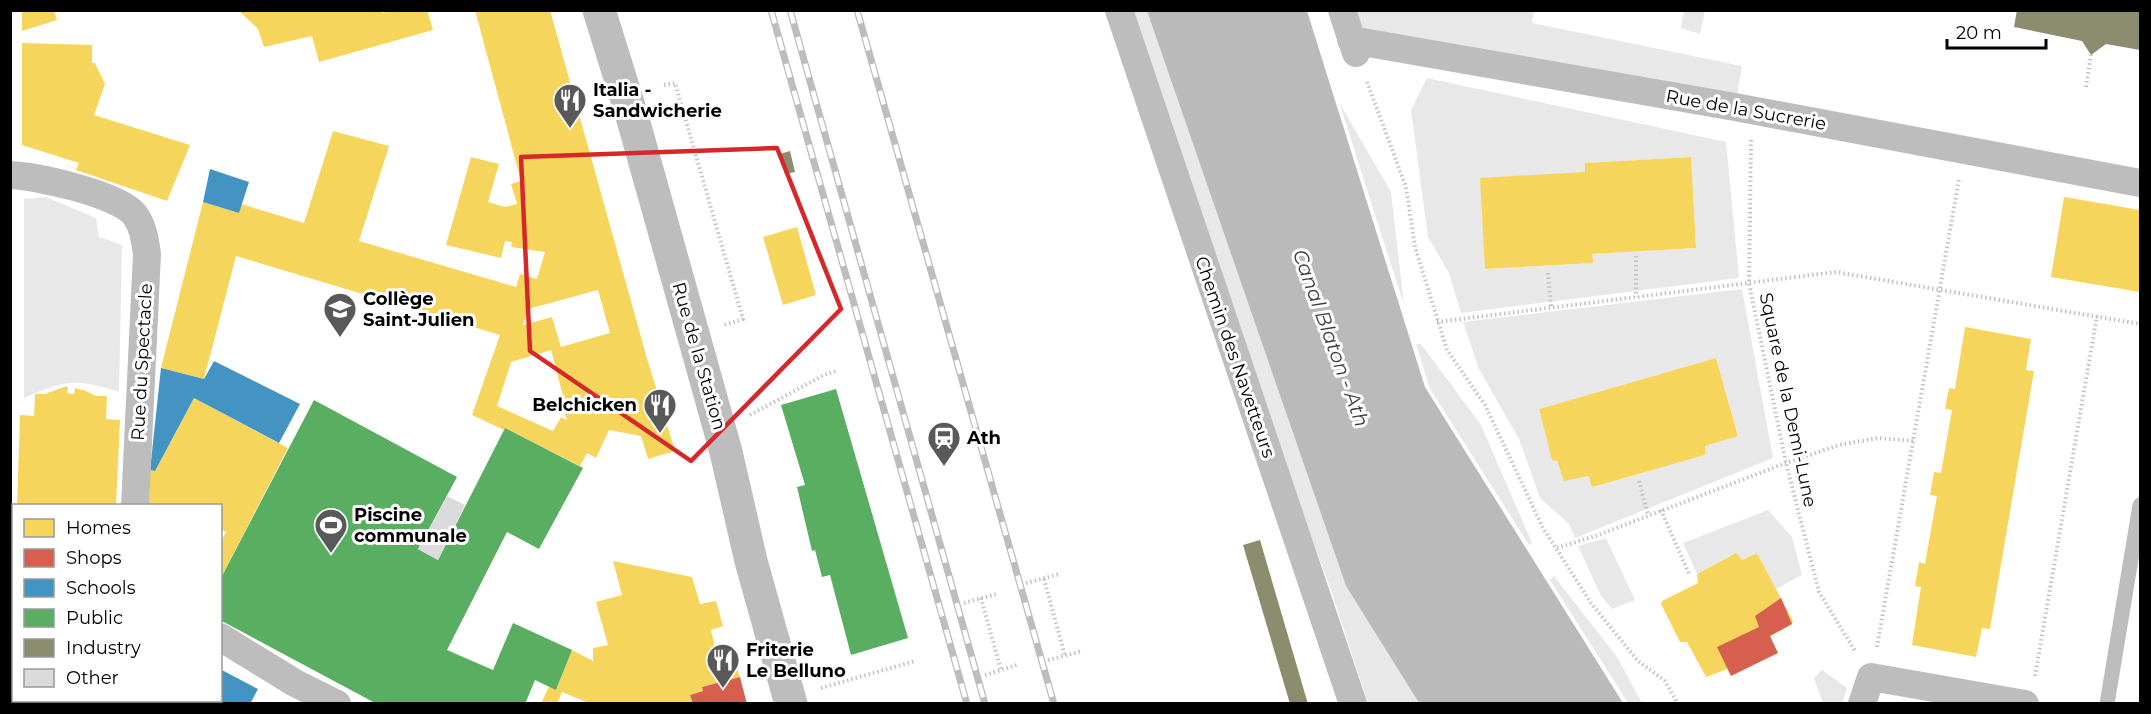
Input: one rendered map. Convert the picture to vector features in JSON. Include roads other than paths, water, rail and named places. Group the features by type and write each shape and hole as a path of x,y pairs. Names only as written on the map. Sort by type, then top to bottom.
{"street":[{"name":"Rue de la Station","path":"599,10 632,116 726,452 751,561 790,701"},
{"name":"Chemin des Navetteurs","path":"1119,10 1353,704"},
{"name":"Rue de la Sucrerie","path":"1342,10 1354,47 1758,112 2140,183"},
{"name":"Rue du Spectacle","path":"10,175 27,176 102,196 127,207 138,220 144,235 147,254 135,504"},
{"path":"222,639 289,693 338,704"},
{"path":"1867,690 2030,692"}],"lane":[{"path":"2107,704 2140,504"}],"water":[{"name":"Canal Blaton - Ath","path":"1147,11 1307,11 1425,387 1623,703 1419,703 1346,586"}],"railway":[{"path":"771,10 967,704"},
{"path":"790,10 985,704"},
{"path":"857,10 1054,704"}],"place":[{"name":"Italia - Sandwicherie","path":"570,129"},
{"name":"Collège Saint-Julien","path":"340,338"},
{"name":"Belchicken","path":"660,434"},
{"name":"Ath","path":"944,467"},
{"name":"Piscine communale","path":"331,554"},
{"name":"Friterie Le Belluno","path":"723,689"}]}
